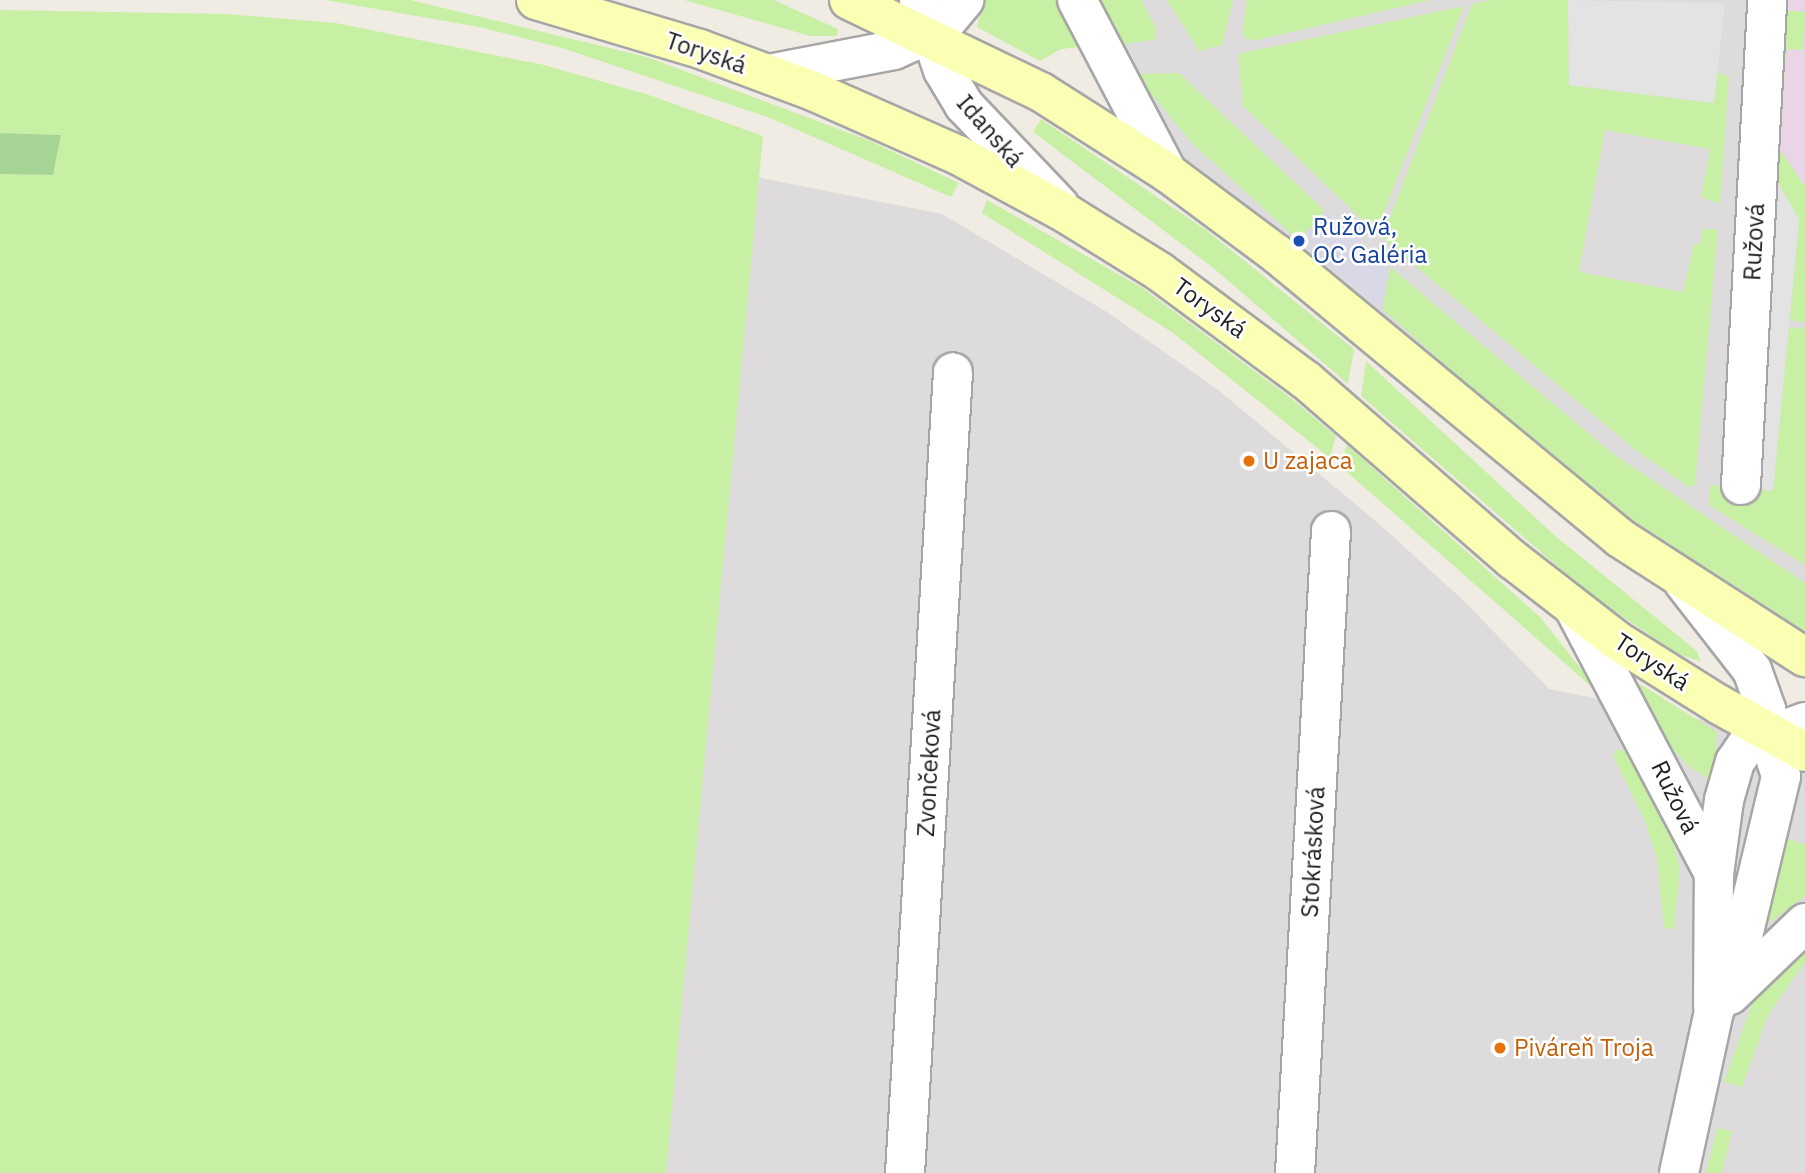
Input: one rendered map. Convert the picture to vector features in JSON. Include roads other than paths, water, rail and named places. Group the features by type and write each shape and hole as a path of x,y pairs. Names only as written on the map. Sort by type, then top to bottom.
{"street":[{"name":"Toryská","path":"536,0 769,74 958,155 1067,214 1160,272 1307,381 1575,610 1662,671 1767,733 1805,752"},
{"path":"849,0 929,36 1041,92 1168,173 1278,255 1533,469 1684,583 1805,657"},
{"name":"Idanská","path":"919,0 929,36 964,105 1067,214"},
{"path":"769,74 872,57 929,36 957,13 964,0"},
{"path":"1077,0 1168,173"},
{"name":"Ružová","path":"1741,485 1767,0"},
{"name":"Zvončeková","path":"905,1173 953,372"},
{"name":"Stokrásková","path":"1295,1173 1331,531"},
{"path":"1684,583 1752,670 1766,709 1767,733"},
{"name":"Ružová","path":"1575,610 1714,874"},
{"name":"Ružová","path":"1714,1011 1710,953 1714,874 1724,800 1735,762 1748,743 1767,733 1805,722"},
{"name":"Ružová","path":"1679,1173 1714,1011 1738,957 1779,790 1779,765 1767,733"},
{"path":"1714,1011 1805,923"}],"place":[{"name":"Ružová, OC Galéria","path":"1299,241"},
{"name":"U zajaca","path":"1249,461"},
{"name":"Piváreň Troja","path":"1500,1048"}]}
